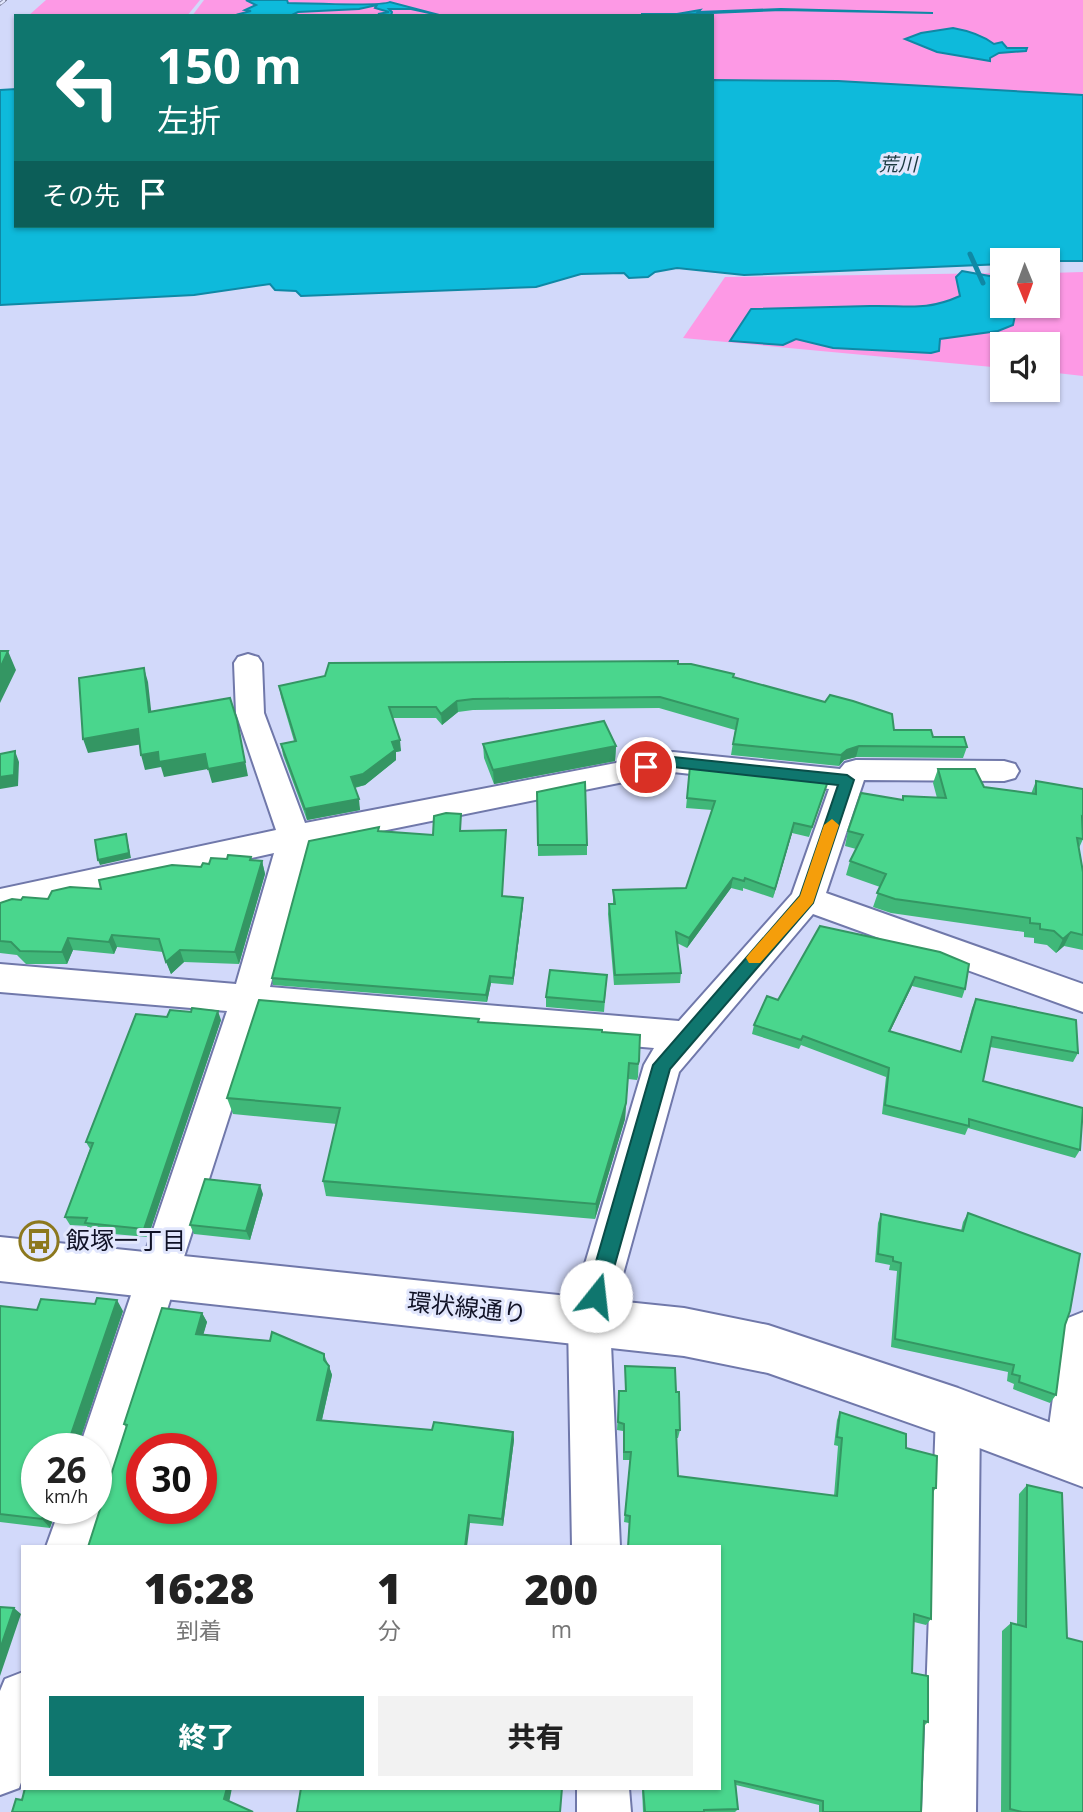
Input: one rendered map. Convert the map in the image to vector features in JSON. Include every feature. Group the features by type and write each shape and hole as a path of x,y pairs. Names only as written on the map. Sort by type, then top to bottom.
{"street":[{"path":"106,1433 249,999 294,837 250,713 248,663"},
{"path":"0,901 294,837 673,762 847,780"},
{"path":"596,1545 589,1321 662,1065 807,899 847,780 856,771 1004,771"},
{"path":"807,899 1077,1003"},
{"path":"0,978 687,1036"},
{"name":"環状線通り","path":"0,1259 684,1332 768,1349 958,1414 1075,1458"},
{"path":"1075,1458 1083,1333"},
{"path":"949,1812 958,1414"},
{"path":"71,1545 78,1524"},
{"path":"0,1769 21,1703"},
{"path":"603,1790 604,1812"}],"shaded area":[{"path":"46,0 200,0 189,14 30,14"},
{"path":"204,0 1083,0 1083,95 838,81 714,80 714,14 194,14"},
{"path":"1083,272 1083,376 1060,373 1060,332 990,332 990,367 683,338 725,277 990,273 990,318 1060,318 1060,273"}],"water":[{"path":"246,0 342,4 390,2 435,14 411,9 389,9 392,14 378,14 389,12 375,8 377,5 294,14 239,14 251,11 245,10 256,5"},
{"path":"781,9 933,13 782,10 677,14 700,10 698,12"},
{"path":"953,28 965,30 994,44 1002,42 1007,48 1027,48 1026,51 999,53 990,58 990,61 937,52 905,39 921,33"},
{"name":"荒川","path":"714,80 838,81 1083,95 1083,261 1060,261 1060,248 990,248 990,265 744,275 677,268 655,272 648,277 629,278 624,273 581,274 536,287 301,296 296,291 275,290 270,284 194,295 0,305 0,90 14,89 14,228 714,228"},
{"path":"962,271 990,276 990,318 1014,318 1013,325 998,331 940,339 939,351 931,353 833,348 796,339 783,345 730,341 751,309 915,307 936,304 960,296 956,277"}],"building":[{"path":"0,651 8,651 0,668"},
{"path":"678,661 678,664 691,664 734,674 733,677 825,702 830,695 853,701 892,714 894,730 931,730 933,737 964,737 967,747 859,746 841,755 733,744 738,719 660,697 473,699 457,701 441,714 436,707 389,707 400,740 392,742 395,750 363,774 351,777 359,799 305,809 281,744 296,741 279,686 325,676 329,663"},
{"path":"144,668 149,712 230,698 245,762 208,769 205,754 159,762 158,752 141,755 138,729 83,739 79,678"},
{"path":"604,721 616,746 493,770 483,744"},
{"path":"15,751 14,775 0,777 0,754"},
{"path":"690,766 828,781 812,827 794,823 775,889 745,878 744,881 733,878 689,938 676,932 681,973 615,975 609,904 615,904 613,890 686,888 715,801 687,798"},
{"path":"938,769 975,769 984,787 1036,794 1036,781 1083,789 1083,839 1077,838 1083,872 1083,935 1071,932 1063,939 1054,931 1040,929 1040,924 1030,923 1030,918 895,899 877,893 886,874 850,861 863,835 848,831 861,793 903,800 903,796 946,798"},
{"path":"585,782 587,845 538,845 537,792"},
{"path":"446,813 461,814 460,831 506,830 502,896 523,898 513,978 490,976 486,995 272,978 309,841 379,827 378,831 433,835 434,816"},
{"path":"126,834 129,853 98,860 95,840"},
{"path":"228,855 262,861 235,952 180,950 166,962 159,939 112,935 109,942 68,938 62,952 20,951 11,942 0,941 0,903 12,899 21,900 23,897 48,899 52,891 70,887 101,889 99,880 172,865 201,867 203,863 209,864 211,858 227,859"},
{"path":"820,926 940,952 969,964 965,989 915,977 889,1031 961,1052 976,999 1076,1020 1078,1053 992,1037 983,1081 1083,1108 1080,1150 969,1119 969,1126 885,1105 889,1068 803,1036 801,1040 754,1025 767,996 778,1000"},
{"path":"550,970 607,975 604,1002 546,997"},
{"path":"259,1000 640,1035 639,1061 638,1064 629,1063 626,1103 596,1204 323,1181 340,1108 227,1098"},
{"path":"192,1008 218,1011 144,1229 85,1223 87,1218 65,1217 93,1143 86,1142 136,1014 167,1017 170,1010 191,1012"},
{"path":"205,1179 260,1185 246,1231 190,1225"},
{"path":"968,1213 1080,1254 1065,1325 1056,1395 1019,1382 1020,1376 1012,1374 1014,1365 895,1339 901,1263 893,1261 893,1257 878,1254 881,1214 963,1231"},
{"path":"97,1298 117,1300 71,1433 21,1433 21,1516 0,1514 0,1306 37,1310 41,1299 95,1304"},
{"path":"162,1308 202,1313 196,1334 270,1341 272,1332 324,1354 324,1360 329,1366 317,1420 432,1430 434,1422 513,1432 502,1519 469,1515 465,1545 89,1545 95,1524 112,1524 112,1472 127,1425 124,1424"},
{"path":"625,1366 675,1368 676,1392 679,1392 680,1430 676,1430 678,1476 837,1496 842,1438 837,1437 840,1412 906,1434 906,1448 937,1456 936,1488 933,1488 931,1619 914,1614 912,1673 928,1676 928,1722 924,1721 921,1812 823,1812 823,1801 735,1781 738,1809 645,1812 643,1790 721,1790 721,1545 628,1545 630,1516 625,1515 631,1452 624,1452 624,1424 618,1422 619,1391 626,1391"},
{"path":"1027,1485 1062,1493 1067,1638 1083,1642 1083,1812 1022,1812 1010,1809 1011,1623 1026,1627"},
{"path":"0,1607 14,1608 0,1649"},
{"path":"24,1790 226,1790 224,1799 253,1812 12,1812 16,1799 22,1800"},
{"path":"301,1790 562,1790 560,1812 297,1812"}],"waterway":[{"path":"970,254 983,283"}],"railway":[{"path":"0,4 5,0"}],"slow traffic":[{"path":"755,958 807,899 832,825"}],"place":[{"name":"飯塚一丁目","path":"39,1241"}],"route":[{"path":"596,1296 662,1065 807,899 847,780 673,762 646,767"}]}
